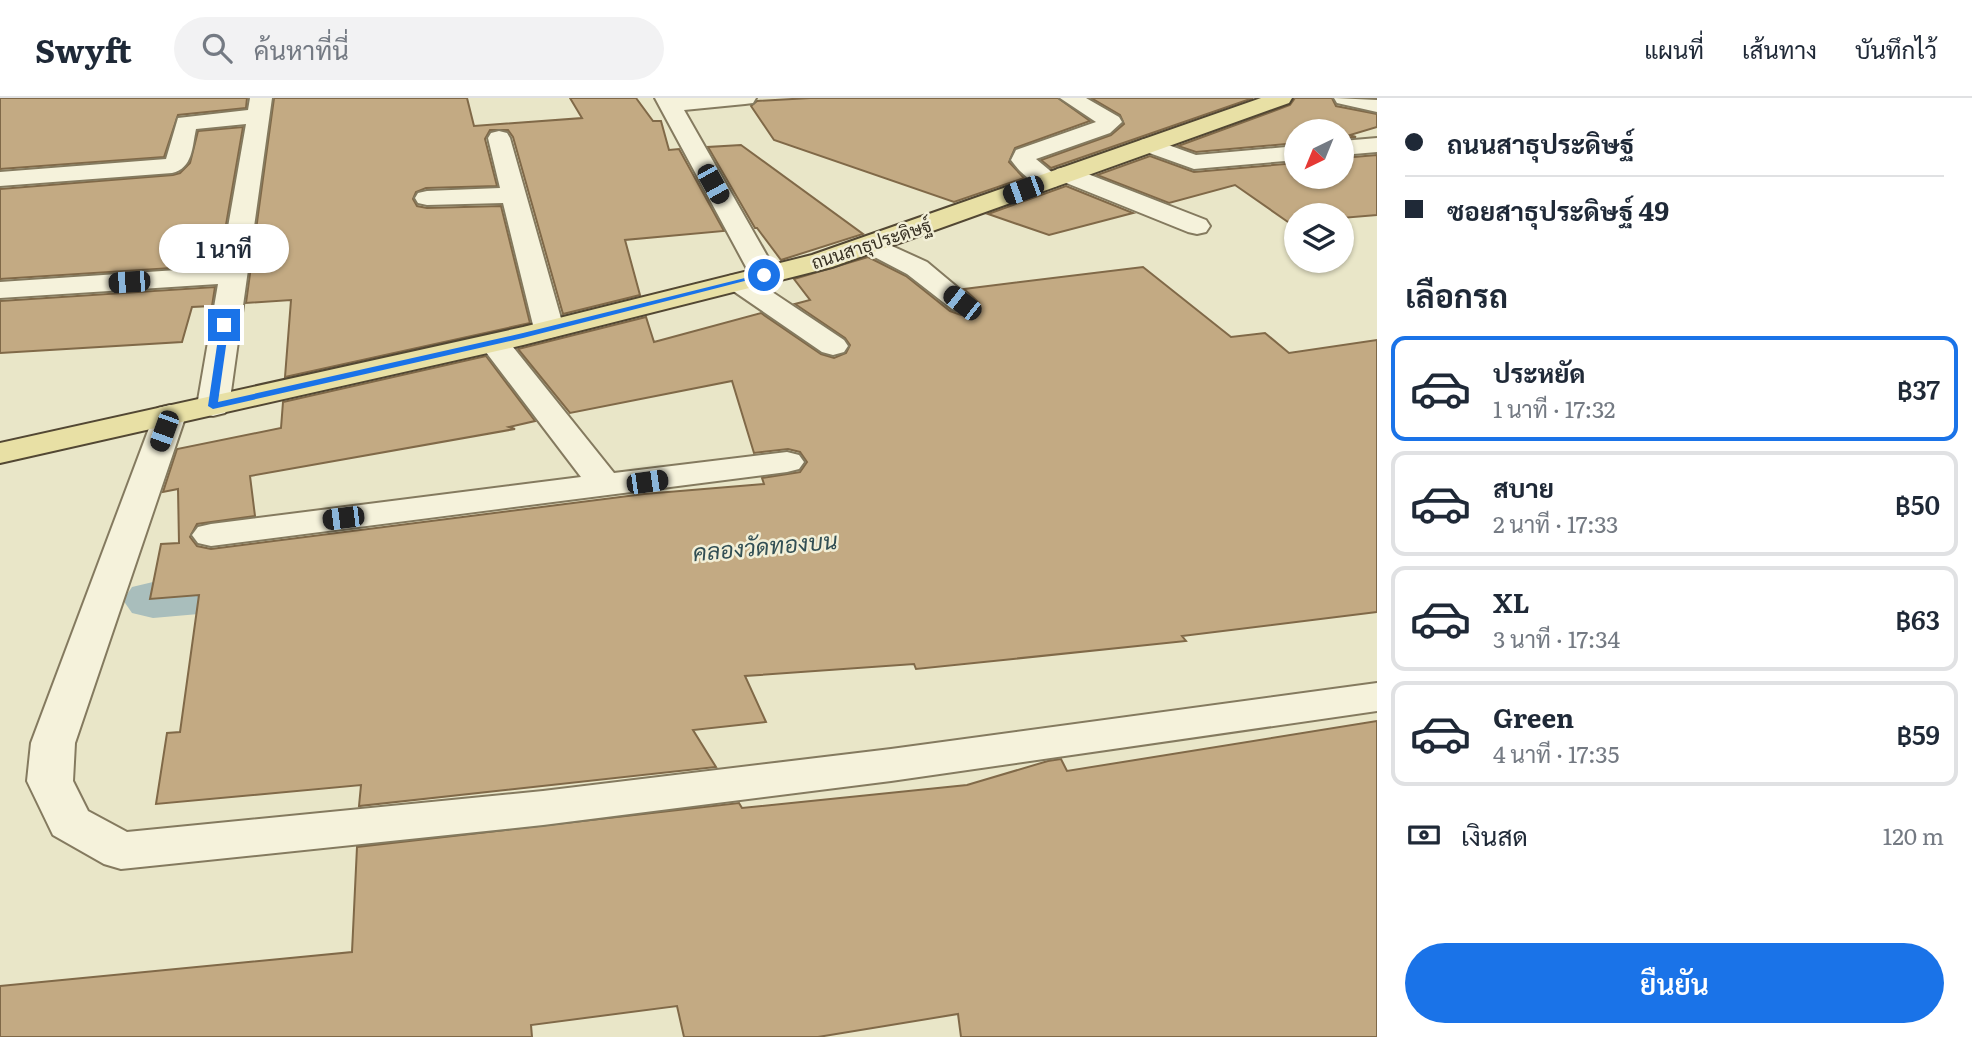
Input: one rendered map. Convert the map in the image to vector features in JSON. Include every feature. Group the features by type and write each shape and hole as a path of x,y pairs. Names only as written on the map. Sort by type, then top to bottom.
{"main road":[{"name":"ถนนสาธุประดิษฐ์","path":"0,453 494,342 752,279 872,245 1280,98"}],"street":[{"path":"745,98 667,101 752,279 833,346"},
{"path":"1071,98 1111,122 1102,128 1024,155 1023,160 1057,177 1197,226"},
{"path":"1345,98 1377,106"},
{"path":"0,179 164,167 177,163 186,123 260,107 231,275 213,406"},
{"path":"499,138 549,329"},
{"path":"1354,144 1375,138"},
{"path":"1149,145 1194,162 1284,154"},
{"path":"427,198 514,195"},
{"path":"872,245 917,268 962,303"},
{"path":"0,290 231,275"},
{"path":"494,342 606,486"},
{"path":"170,415 53,743 50,781 70,823 121,851 542,808 891,765 1377,697"},
{"path":"211,535 787,463"}],"building":[{"path":"0,98 247,98 246,108 178,115 164,157 0,169"},
{"path":"274,98 467,98 474,126 582,118 570,98 636,98 653,121 661,121 669,150 679,149 724,231 625,240 640,295 563,314 513,137 508,130 490,130 485,139 497,186 426,188 416,192 413,199 417,206 427,208 501,206 530,323 285,377 291,300 246,303"},
{"path":"810,98 1058,98 1090,121 1015,148 1009,162 1024,178 954,202 774,140 751,106 757,101"},
{"path":"1091,98 1253,98 1051,168 1041,160 1111,135 1124,124 1120,115"},
{"path":"1295,98 1332,98 1336,106 1377,114 1377,127 1354,134 1354,119 1284,119 1284,144 1196,152 1178,146 1290,105"},
{"path":"243,127 219,265 0,279 0,189 173,175 180,173 190,163 198,131"},
{"path":"741,145 863,234 781,260 755,228 708,147"},
{"path":"1377,155 1377,215 1354,217 1354,203 1284,203 1284,219 1235,185 1169,203 1097,175 1150,156 1194,172 1284,164 1284,189 1354,189 1354,157"},
{"path":"1066,186 1133,213 1049,235 988,214"},
{"path":"868,257 906,276 950,311 961,315 973,312 979,303 964,289 1143,267 1231,337 1265,333 1289,353 1377,340 1377,612 1182,636 1186,641 916,669 914,664 745,676 766,722 693,730 716,767 359,806 361,785 156,804 167,733 180,732 199,595 150,599 161,544 179,543 178,489 163,492 177,449 281,428 283,402 486,356 535,421 509,427 515,429 250,476 255,516 197,524 190,537 197,546 211,549 644,494 764,484 762,478 800,472 807,462 800,452 788,449 754,453 732,381 570,413 518,349 646,317 654,342 761,313 821,354 834,358 846,353 850,345 845,338 795,304 810,300 794,279"},
{"path":"215,287 212,306 192,307 182,342 0,353 0,301"},
{"path":"1377,721 1377,1037 961,1037 958,1014 818,1037 684,1037 677,1006 531,1025 532,1037 0,1037 0,986 352,952 357,847 739,803 742,808 967,785 1048,761 1061,759 1067,771"}],"waterway":[{"name":"คลองวัดทองบน","path":"153,600 279,589"}],"route":[{"path":"224,325 213,406 523,336 764,275"}]}
